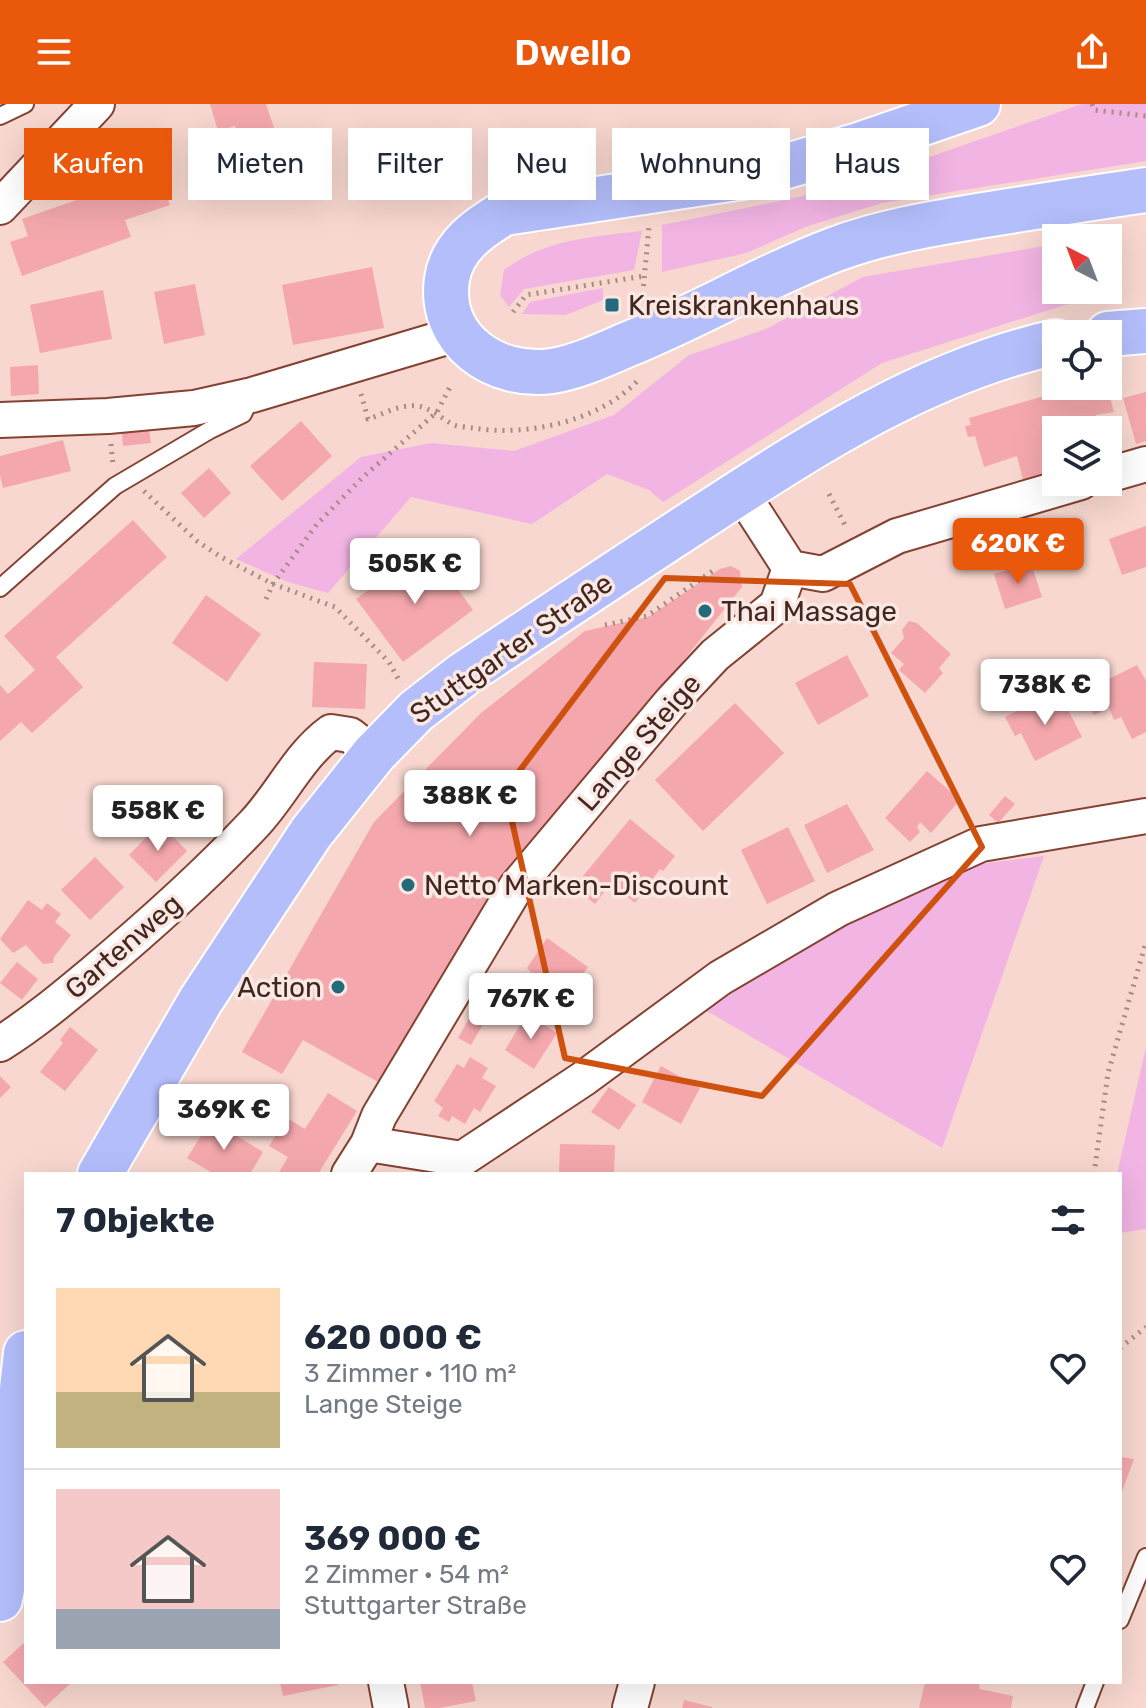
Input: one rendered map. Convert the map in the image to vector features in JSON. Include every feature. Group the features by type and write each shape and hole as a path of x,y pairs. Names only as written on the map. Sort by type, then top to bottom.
{"main road":[{"path":"978,104 859,145 756,175 504,213 477,230 459,249 447,275 445,303 457,334 488,360 510,369 551,371 646,338 757,282 839,248 909,228 1146,190"},
{"path":"1122,333 1146,331"},
{"name":"Stuttgarter Straße","path":"101,1172 218,975 311,833 374,754 416,711 464,674 853,421 929,383 1042,345"},
{"path":"8,1576 12,1480 24,1371"}],"street":[{"path":"0,207 84,106"},
{"path":"0,420 108,416 194,408 252,395 457,334"},
{"path":"1122,471 1146,464"},
{"path":"741,492 790,568 823,574 897,536 1042,493"},
{"name":"Lange Steige","path":"350,1172 368,1144 379,1116 516,887 715,655 777,605 790,568"},
{"name":"Gartenweg","path":"0,1044 30,1025 121,950 216,865 260,818 314,745 331,732 350,735 374,754"},
{"path":"368,1144 467,1167 720,978 838,909 981,844 1146,816"},
{"path":"386,1684 391,1708"},
{"path":"630,1708 636,1684"}],"lane":[{"path":"0,116 25,104"},
{"path":"0,588 115,486 243,414 252,395"},
{"path":"1122,1615 1146,1557"},
{"path":"1085,1708 1094,1684"}],"path":[{"path":"1092,104 1094,110 1146,116"},
{"path":"513,312 526,295 644,276 649,227"},
{"path":"266,599 273,584 317,524 363,477 437,412 452,383"},
{"path":"359,388 368,419 411,405 437,412"},
{"path":"108,416 115,486"},
{"path":"141,487 197,541 221,557 273,584 335,607 389,662 416,711"},
{"path":"829,494 861,555"},
{"path":"600,628 647,616 714,570"},
{"path":"1094,1172 1108,1073 1146,942"},
{"path":"1122,1346 1146,1327"}],"highlighted area":[{"path":"665,578 850,584 982,847 762,1096 565,1058 505,790"}],"shaded area":[{"path":"1082,104 1146,104 1146,161 929,196 929,157"},
{"path":"806,195 806,200 901,200 808,226 746,253 662,272 662,225"},
{"path":"642,231 634,270 524,289 509,307 500,295 504,270 536,252 570,241"},
{"path":"1042,246 1042,304 1068,304 882,363 663,502 649,490 607,474 532,524 411,497 328,593 288,582 236,559 361,457 431,443 514,451 614,415 689,355 766,329 863,277"},
{"path":"603,288 603,300 566,315 522,314 530,302"},
{"path":"1044,856 942,1148 707,1011 733,989 839,927 972,865"},
{"path":"1146,1047 1146,1229 1122,1233 1122,1172 1117,1172"}],"building":[{"path":"210,104 266,104 274,128 235,126 217,128"},
{"path":"76,200 168,200 170,205 125,220 131,237 22,276 10,242 28,236 22,219"},
{"path":"372,267 384,328 293,345 282,285"},
{"path":"195,284 205,335 164,344 154,292"},
{"path":"103,290 112,339 40,353 30,305"},
{"path":"38,365 39,394 11,396 10,367"},
{"path":"1146,392 1146,441 1136,444 1123,398"},
{"path":"1042,397 1042,400 1111,400 1114,412 1096,416 1042,416 1042,474 1023,480 1017,456 984,467 975,436 968,437 965,426 971,425 969,418"},
{"path":"301,421 332,456 282,501 250,466"},
{"path":"149,429 151,443 123,446 122,433"},
{"path":"63,440 71,471 3,488 0,456"},
{"path":"209,468 231,493 204,518 181,493"},
{"path":"133,520 167,557 56,657 83,687 32,733 21,722 0,741 0,685 8,694 35,670 4,636"},
{"path":"1146,526 1146,567 1122,575 1109,539"},
{"path":"432,553 473,610 403,662 356,599 401,566 406,573"},
{"path":"1031,563 1042,597 1005,609 994,574"},
{"path":"731,566 740,571 742,587 513,875 380,1083 303,1040 282,1074 242,1052 374,822 481,713 585,631 648,617 720,569"},
{"path":"206,595 261,634 227,682 172,643"},
{"path":"909,621 917,623 951,654 939,668 943,673 925,693 899,670 904,664 891,653 904,638 902,630"},
{"path":"847,655 869,696 818,725 795,683"},
{"path":"314,662 367,664 365,709 312,707"},
{"path":"1137,665 1146,681 1146,732 1132,739 1121,717 1114,720 1109,708 1094,715 1081,693"},
{"path":"1061,696 1082,737 1035,761 1021,733 1015,736 1005,717 1033,703 1036,708"},
{"path":"735,703 784,753 703,831 655,780"},
{"path":"927,771 960,800 931,833 920,822 917,827 920,832 910,842 885,818"},
{"path":"1005,796 1015,804 998,823 989,815"},
{"path":"847,804 874,850 827,873 804,825"},
{"path":"630,819 675,856 663,871 660,869 635,903 611,883 595,904 574,887"},
{"path":"160,823 187,851 156,882 129,855"},
{"path":"788,827 815,881 767,904 741,850"},
{"path":"95,857 124,887 90,920 61,890"},
{"path":"28,900 42,910 47,903 61,914 55,922 71,935 54,957 53,963 43,964 26,945 13,953 0,939"},
{"path":"547,938 588,967 561,1006 535,989 531,978 533,975 527,968"},
{"path":"17,962 38,979 22,1000 0,983"},
{"path":"476,1006 489,1014 471,1045 458,1038"},
{"path":"527,1014 557,1033 534,1069 505,1050"},
{"path":"70,1027 98,1050 65,1091 40,1072 63,1043 60,1040"},
{"path":"470,1057 488,1068 482,1078 496,1086 480,1112 474,1108 465,1124 452,1116 449,1122 438,1116 443,1108 434,1101 457,1064 464,1068"},
{"path":"661,1066 700,1088 681,1124 642,1102"},
{"path":"0,1076 11,1087 0,1098"},
{"path":"609,1087 636,1105 619,1130 591,1112"},
{"path":"328,1093 357,1111 319,1172 279,1172 288,1157 269,1146 287,1118 305,1129"},
{"path":"211,1120 263,1152 251,1172 211,1172 187,1158"},
{"path":"560,1144 615,1145 614,1172 559,1172"},
{"path":"1122,1457 1134,1459 1122,1492"},
{"path":"24,1643 24,1684 70,1684 45,1707 3,1662"},
{"path":"280,1684 338,1684 338,1685 283,1696"},
{"path":"420,1684 472,1684 476,1701 425,1708"},
{"path":"925,1684 980,1684 979,1689 1013,1696 1011,1708 919,1708"},
{"path":"684,1700 712,1707 712,1708 682,1708"}],"place":[{"name":"Kreiskrankenhaus","path":"612,305"},
{"name":"Thai Massage","path":"705,611"},
{"name":"Netto Marken-Discount","path":"408,885"},
{"name":"Action","path":"338,987"}]}
